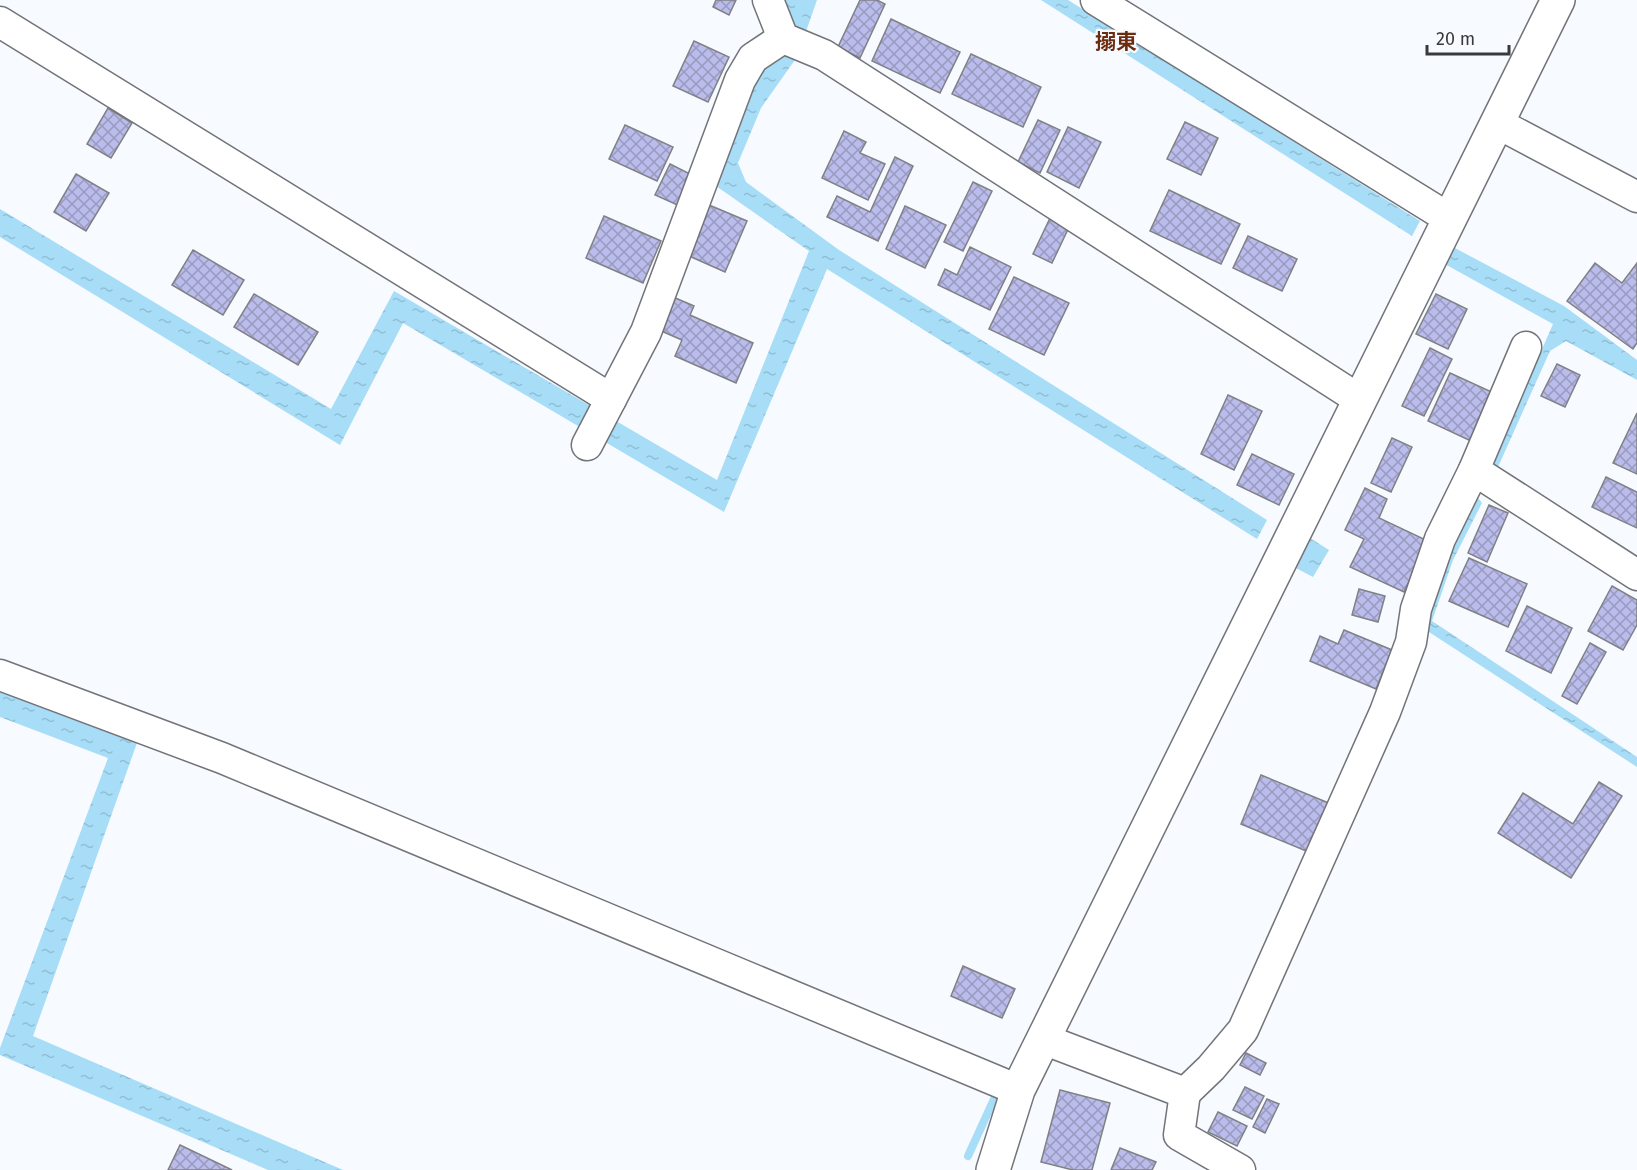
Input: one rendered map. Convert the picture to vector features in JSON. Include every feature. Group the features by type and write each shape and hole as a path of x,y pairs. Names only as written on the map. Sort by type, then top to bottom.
{"street":[{"path":"768,0 783,38 824,55 1360,400"},
{"path":"1096,0 1449,219"},
{"path":"993,1170 1018,1090 1558,0"},
{"path":"0,22 611,399"},
{"path":"587,445 646,333 740,80 753,58 783,38"},
{"path":"1497,123 1637,197"},
{"path":"1240,1170 1179,1135 1185,1093 1211,1068 1243,1030 1385,712 1411,642 1416,609 1440,539 1473,470 1526,347"},
{"path":"1473,470 1637,575"},
{"path":"0,675 222,758 1018,1090"},
{"path":"1043,1039 1185,1093"}],"water":[{"path":"784,0 817,0 797,57 761,108 738,163 746,182 839,250 1267,520 1257,539 827,269 724,512 403,323 340,445 0,237 0,209 331,409 394,291 717,480 809,251 716,186 746,96 763,61 793,29"},
{"path":"1041,0 1068,0 1420,221 1412,236"},
{"path":"1453,247 1564,306 1637,360 1637,380 1566,341 1550,351 1498,467 1492,464 1553,324 1443,263"},
{"path":"1478,498 1482,503 1453,560 1432,621 1637,757 1637,767 1429,632 1429,616 1438,582"},
{"path":"1310,538 1329,550 1313,577 1294,567"},
{"path":"0,689 138,740 33,1036 343,1170 268,1170 0,1055 0,1048 108,758 0,717"}],"building":[{"path":"716,0 736,0 729,15 713,7"},
{"path":"860,0 877,0 885,4 860,58 838,47"},
{"path":"891,19 960,52 940,93 872,61"},
{"path":"694,41 729,57 708,102 673,86"},
{"path":"971,54 1041,87 1023,127 952,94"},
{"path":"108,108 132,123 111,158 87,144"},
{"path":"1038,120 1060,130 1040,173 1018,162"},
{"path":"1185,122 1218,138 1201,175 1167,159"},
{"path":"625,125 673,147 657,181 609,159"},
{"path":"1068,127 1101,142 1079,188 1047,172"},
{"path":"844,131 866,142 860,153 885,164 868,200 822,178"},
{"path":"895,157 913,166 878,241 827,217 837,196 870,212"},
{"path":"670,164 696,177 682,207 655,195"},
{"path":"76,174 109,193 86,231 54,212"},
{"path":"973,182 992,191 963,251 944,242"},
{"path":"1169,190 1240,224 1221,264 1150,231"},
{"path":"709,205 747,221 725,272 687,255"},
{"path":"905,206 946,225 925,268 886,249"},
{"path":"604,216 661,241 643,283 586,258"},
{"path":"1051,216 1070,225 1052,263 1033,254"},
{"path":"1248,236 1297,259 1282,291 1233,268"},
{"path":"970,247 1011,267 990,310 938,285 945,269 957,275"},
{"path":"193,250 244,280 223,315 172,285"},
{"path":"1595,263 1622,283 1637,263 1637,343 1633,349 1567,301"},
{"path":"1014,277 1069,303 1044,355 989,329"},
{"path":"254,294 318,332 298,365 234,327"},
{"path":"1436,294 1467,309 1448,349 1416,334"},
{"path":"673,297 694,306 690,315 753,343 736,383 675,356 682,340 659,330"},
{"path":"1430,348 1452,359 1424,416 1402,406"},
{"path":"1557,364 1580,375 1565,407 1541,396"},
{"path":"1450,373 1494,393 1471,441 1428,421"},
{"path":"1228,395 1262,411 1234,470 1201,454"},
{"path":"1637,413 1637,474 1613,463"},
{"path":"1392,438 1412,447 1391,492 1371,483"},
{"path":"1252,454 1294,474 1279,505 1237,485"},
{"path":"1606,477 1637,492 1637,528 1592,507"},
{"path":"1365,488 1387,499 1379,518 1428,541 1404,592 1350,567 1364,539 1345,530"},
{"path":"1489,505 1508,513 1487,562 1468,553"},
{"path":"1469,558 1527,584 1508,627 1449,601"},
{"path":"1612,586 1637,600 1637,625 1623,650 1588,631"},
{"path":"1359,589 1385,596 1378,622 1352,615"},
{"path":"1527,606 1572,628 1551,673 1506,651"},
{"path":"1344,630 1392,650 1376,689 1310,661 1320,636 1338,644"},
{"path":"1590,643 1606,652 1577,704 1562,696"},
{"path":"1261,775 1331,804 1311,853 1241,824"},
{"path":"1599,782 1622,796 1571,878 1498,833 1523,793 1573,824"},
{"path":"963,966 1015,989 1002,1018 951,996"},
{"path":"1246,1053 1266,1063 1260,1075 1240,1065"},
{"path":"1245,1087 1264,1096 1252,1119 1233,1110"},
{"path":"1060,1090 1110,1103 1092,1170 1073,1170 1041,1162"},
{"path":"1267,1099 1279,1104 1265,1133 1253,1127"},
{"path":"1218,1112 1247,1126 1237,1146 1208,1132"},
{"path":"180,1145 232,1170 168,1170"},
{"path":"1120,1148 1156,1162 1152,1170 1111,1170"}],"waterway":[{"path":"968,1156 995,1097"}],"district":[{"name":"搦東","path":"1116,42"}]}
